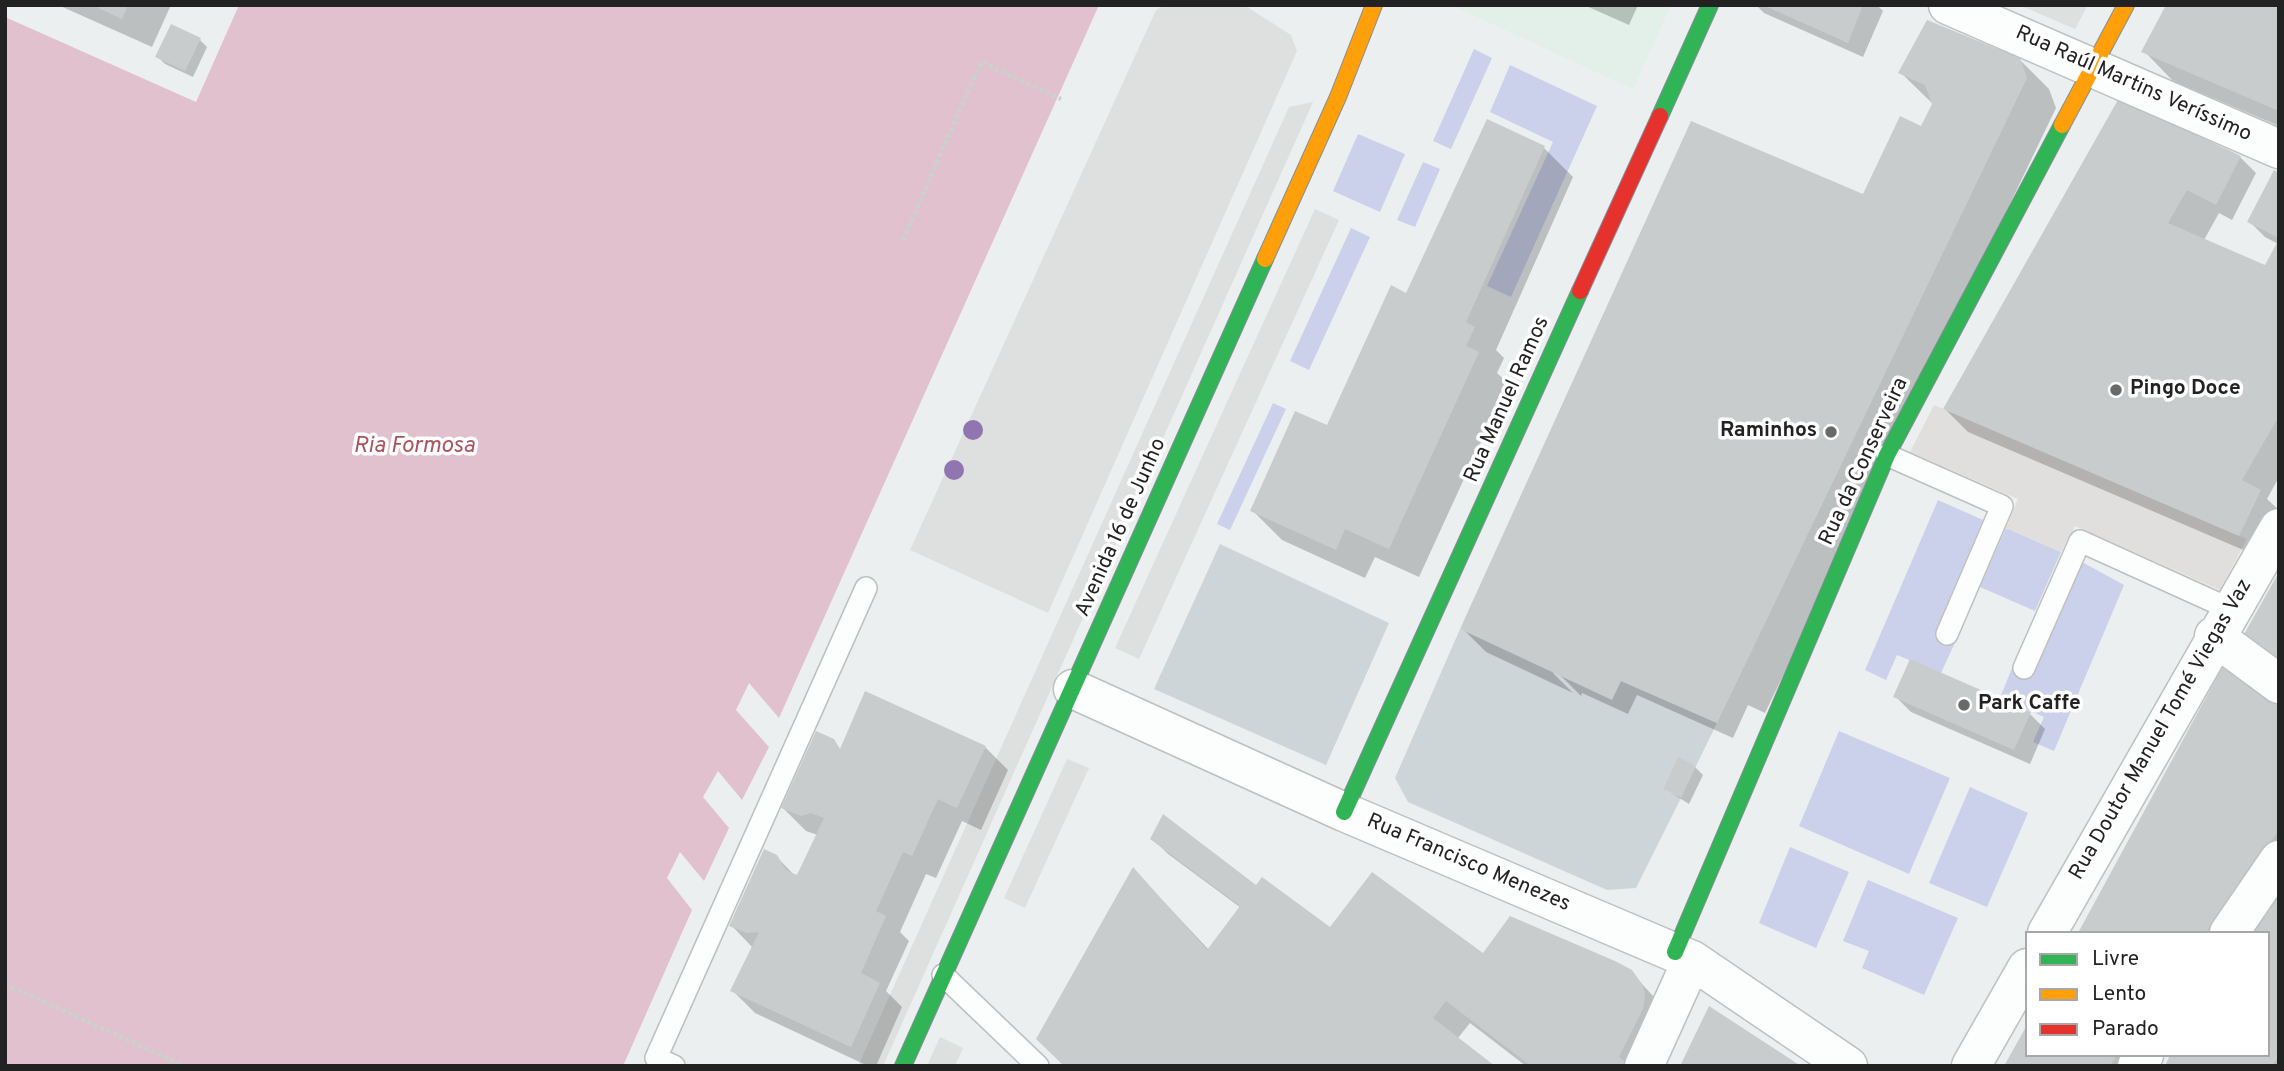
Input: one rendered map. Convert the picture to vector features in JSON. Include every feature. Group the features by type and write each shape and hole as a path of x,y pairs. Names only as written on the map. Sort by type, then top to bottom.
{"street":[{"name":"Avenida 16 de Junho","path":"903,1066 1338,97 1374,5"},
{"name":"Rua Manuel Ramos","path":"1344,812 1710,5"},
{"name":"Rua Raúl Martins Veríssimo","path":"1948,5 2279,149"},
{"name":"Rua da Conserveira","path":"1684,956 1887,455 2126,5"},
{"name":"Rua Doutor Manuel Tomé Viegas Vaz","path":"2048,931 2222,623 2279,528"},
{"path":"2222,623 2279,684"},
{"name":"Rua Francisco Menezes","path":"1073,689 1344,812 1684,956 1848,1066"},
{"path":"2230,931 2279,860"},
{"path":"1644,1066 1684,956"},
{"path":"1971,1066 2025,972"}],"lane":[{"path":"1887,455 2002,506 1947,634"},
{"path":"2024,668 2080,541 2222,623"},
{"path":"660,1063 866,588"},
{"path":"943,975 1038,1066"}],"path":[{"path":"903,240 981,62 1061,99"},
{"path":"5,984 185,1066"}],"shaded area":[{"path":"1165,5 1244,5 1291,35 1297,51 1048,613 910,550 1156,10"},
{"path":"1451,5 1671,5 1633,89"},
{"path":"2019,5 2088,5 2075,29"},
{"path":"1474,49 1492,58 1451,149 1433,141"},
{"path":"1510,65 1597,106 1511,297 1487,286 1553,142 1490,112"},
{"path":"1313,102 883,1066 858,1066 1289,107"},
{"path":"1358,134 1405,154 1380,212 1333,191"},
{"path":"1423,162 1440,169 1415,227 1397,220"},
{"path":"1315,209 1339,220 1139,659 1115,648"},
{"path":"1351,228 1370,237 1309,370 1290,361"},
{"path":"1273,403 1286,409 1230,530 1217,524"},
{"path":"1934,405 2247,539 2220,590 2075,526 2061,552 2006,528 2018,499 1910,452"},
{"path":"1938,500 1983,520 1937,628 1957,638 1941,673 1897,655 1886,680 1865,670"},
{"path":"2006,528 2061,552 2035,611 1980,587"},
{"path":"1220,544 1389,623 1326,765 1154,689"},
{"path":"2082,562 2124,585 2054,751 2033,742 2044,717 2000,698 2014,663 2034,672"},
{"path":"1460,629 1621,681 1717,723 1696,766 1678,758 1663,789 1681,798 1636,888 1607,890 1408,802 1395,778"},
{"path":"1839,731 1950,778 1909,874 1799,826"},
{"path":"1067,759 1089,768 1025,908 1004,898"},
{"path":"1970,787 2028,813 1987,907 1929,883"},
{"path":"1790,847 1849,872 1816,948 1759,923"},
{"path":"1868,880 1958,918 1924,995 1862,968 1869,951 1843,941"},
{"path":"940,1037 963,1048 955,1066 927,1066"}],"water":[{"name":"Ria Formosa","path":"239,5 1099,5 779,718 749,683 736,710 769,747 742,800 718,771 703,797 729,828 704,881 680,852 667,878 692,910 623,1066 5,1066 5,17 196,102"}],"building":[{"path":"92,5 128,5 122,19"},
{"path":"1763,5 1863,5 1848,43"},
{"path":"2166,5 2279,5 2279,111 2141,52"},
{"path":"1927,20 2020,58 2027,78 1717,723 1621,681 1612,700 1460,629 1691,121 1863,194 1900,116 1921,126 1932,104 1925,85 1898,73"},
{"path":"171,24 201,38 185,71 155,57"},
{"path":"2119,98 2241,156 2216,205 2187,190 2168,223 2265,265 2279,239 2279,416 2242,480 2261,490 2239,536 1943,409"},
{"path":"1487,119 1545,146 1466,322 1475,327 1466,346 1479,352 1389,549 1345,529 1336,550 1250,511 1295,411 1327,425 1391,285 1406,293"},
{"path":"2274,170 2279,173 2279,238 2247,222"},
{"path":"2279,572 2279,674 2238,645"},
{"path":"2229,655 2279,692 2279,830 2207,931 2079,931"},
{"name":"Park Caffe","path":"1910,659 2031,712 2014,750 1893,697"},
{"path":"865,691 986,746 957,808 938,799 912,856 903,852 876,911 886,916 861,973 880,983 851,1047 730,991 759,932 747,933 729,926 764,849 777,855 786,870 797,875 824,818 811,813 801,816 781,808 816,731 834,739 840,749"},
{"path":"1678,757 1696,766 1681,798 1663,789"},
{"path":"1163,814 1256,885 1262,877 1330,927 1372,872 1483,953 1510,916 1632,970 1642,984 1645,994 1643,1009 1619,1057 1631,1066 1531,1066 1446,1001 1433,1018 1495,1066 1064,1066 1036,1039 1133,867 1207,950 1240,906 1150,839"},
{"path":"2279,881 2279,1056 2272,1066 2165,1066 2169,1057 2270,1057 2270,931 2246,931"},
{"path":"1709,1006 1801,1066 1680,1066"},
{"path":"2025,1029 2025,1057 2116,1057 2110,1066 2004,1066"}],"traffic: fast":[{"path":"1660,116 1710,5"},
{"path":"1675,952 1887,455 2062,125"},
{"path":"903,1066 1265,259"},
{"path":"1344,812 1580,291"}],"traffic: slow":[{"path":"1265,259 1338,97 1374,5"},
{"path":"2062,125 2126,5"}],"traffic: jam":[{"path":"1580,291 1660,116"}],"place":[{"name":"Pingo Doce","path":"2116,390"},
{"name":"Raminhos","path":"1831,432"},
{"name":"Park Caffe","path":"1964,705"}]}
